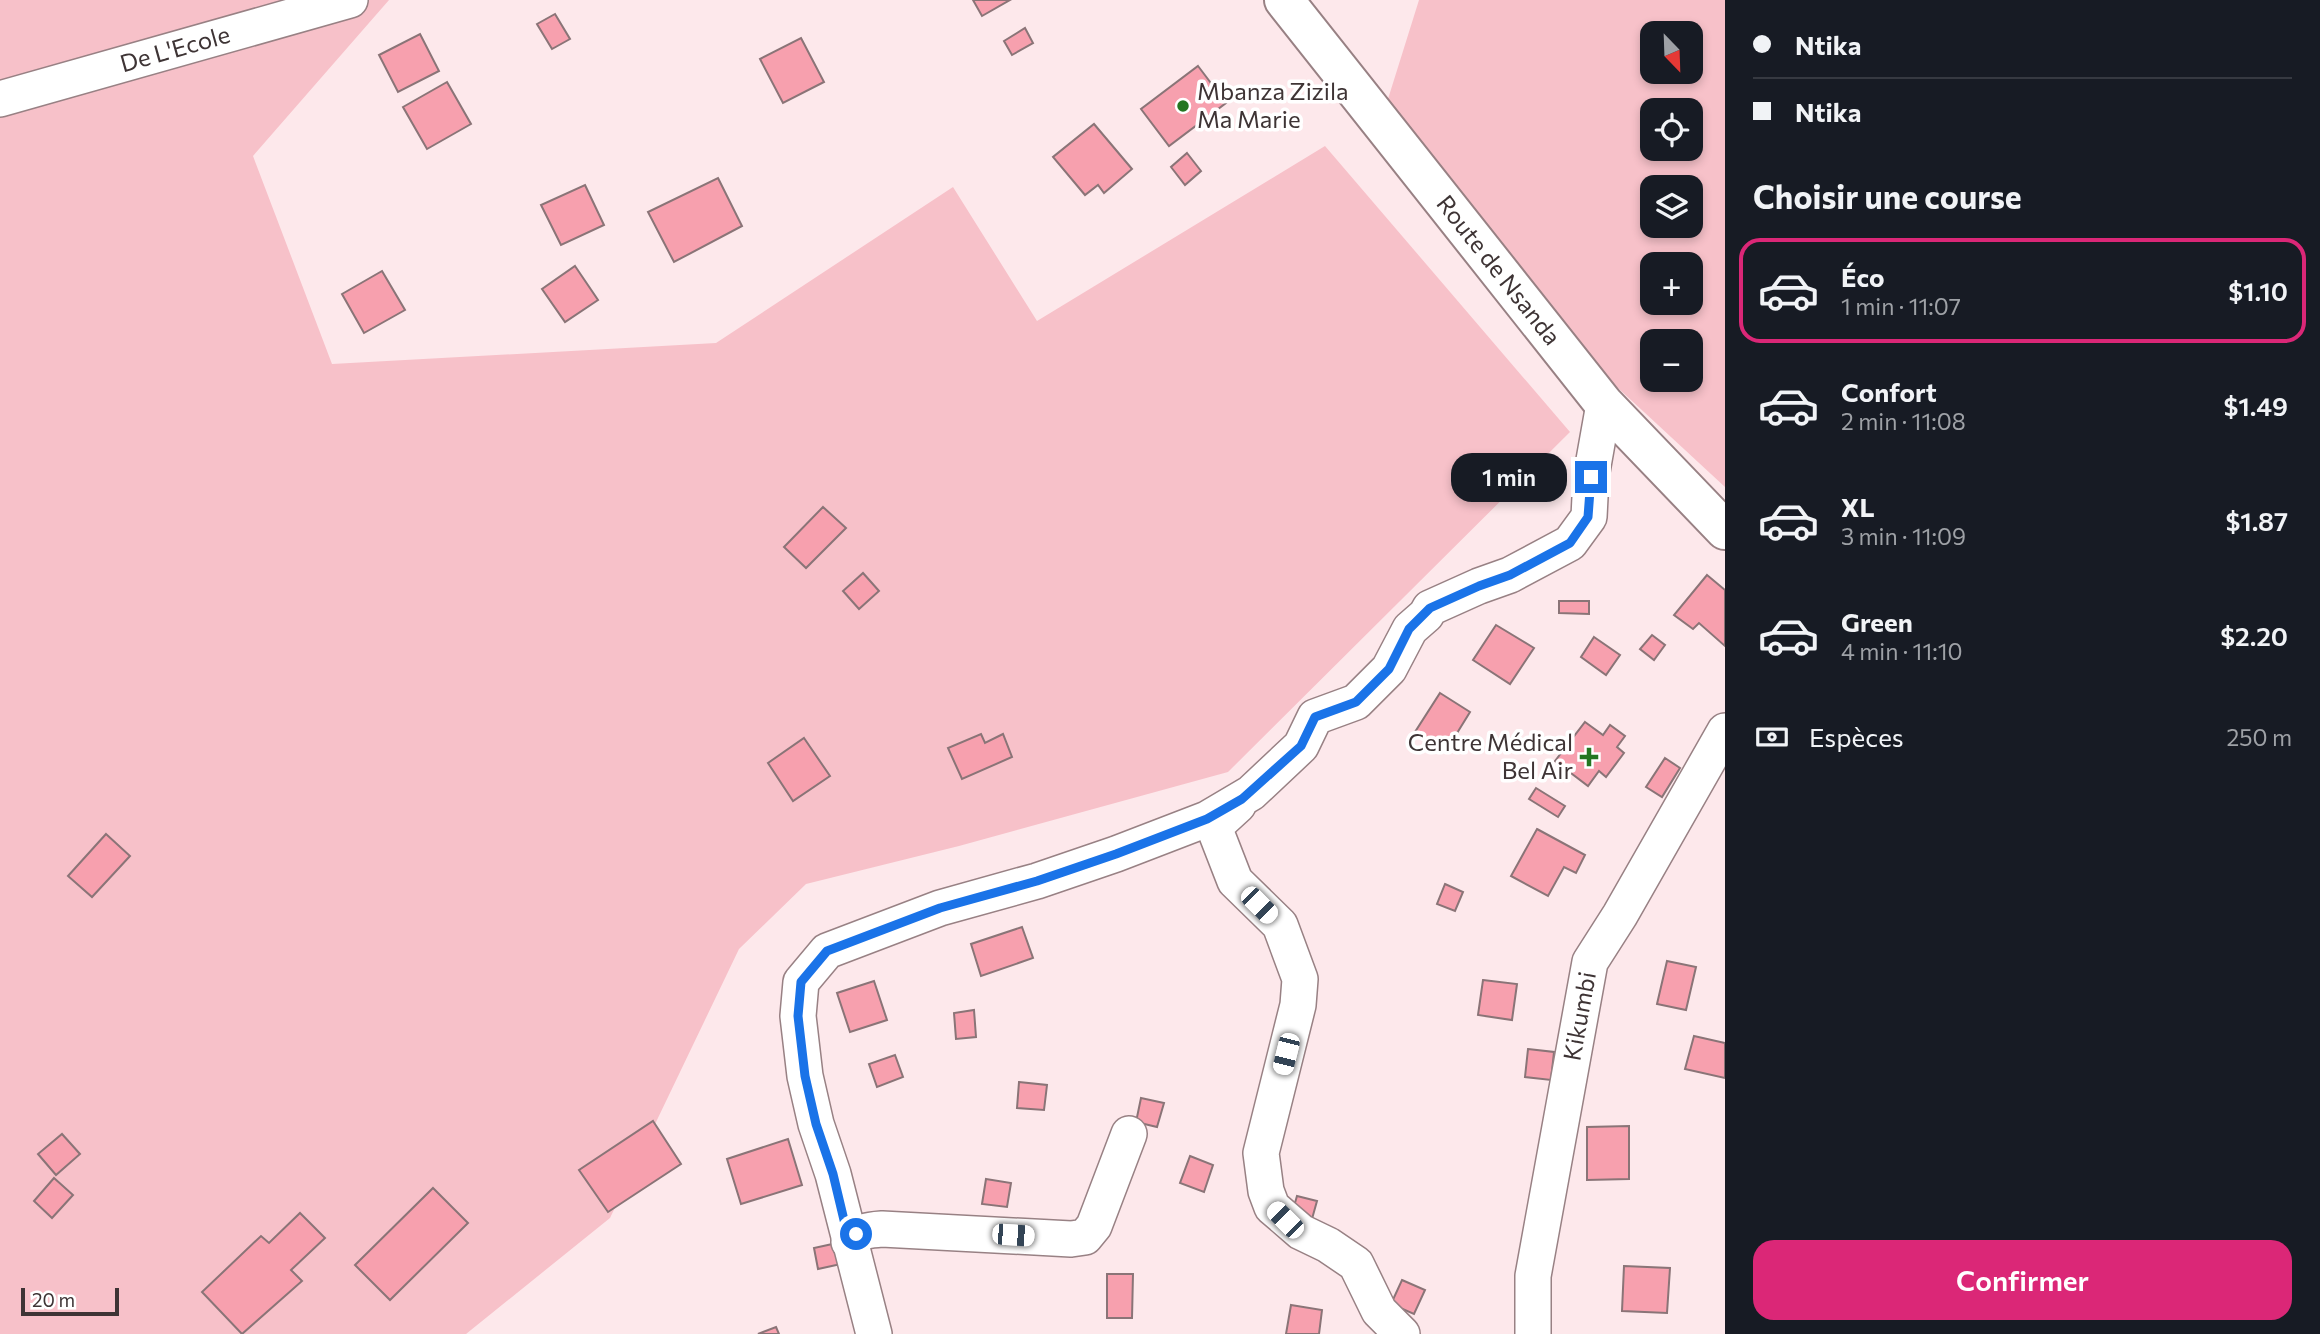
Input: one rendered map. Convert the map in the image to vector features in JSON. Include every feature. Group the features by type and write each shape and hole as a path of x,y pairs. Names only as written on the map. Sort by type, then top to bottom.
{"street":[{"name":"De L'Ecole","path":"0,99 350,0"},
{"name":"Route de Nsanda","path":"1284,0 1604,404 1725,530"},
{"path":"1402,1334 1379,1311 1356,1264 1285,1220 1272,1207 1266,1191 1261,1153 1298,1005 1300,979 1280,925 1235,881 1214,827 1301,746 1315,717 1356,702 1389,669 1409,629 1430,608 1510,575 1570,543 1588,517 1591,477 1604,404"},
{"name":"Kikumbi","path":"1533,1334 1533,1276 1590,962 1620,915 1725,731"},
{"path":"874,1334 805,1076 798,1016 801,982 827,951 940,908 1037,881 1116,854 1207,819 1251,793"},
{"path":"849,1241 863,1231 882,1228 1071,1239 1085,1237 1094,1226 1129,1134"}],"shaded area":[{"path":"0,0 389,0 253,156 332,364 716,343 953,187 1037,321 1325,146 1570,432 1228,772 959,846 806,884 739,949 610,1218 466,1334 0,1334"},
{"path":"1419,0 1725,0 1725,487 1591,363 1388,99"}],"building":[{"path":"973,0 1010,0 982,16"},
{"path":"555,14 570,39 552,49 537,24"},
{"path":"1025,28 1033,43 1012,55 1004,41"},
{"path":"420,34 439,71 398,92 379,55"},
{"path":"801,38 824,82 783,103 760,59"},
{"name":"Mbanza Zizila Ma Marie","path":"1198,66 1226,103 1169,146 1141,109"},
{"path":"447,82 471,124 427,149 403,107"},
{"path":"1094,124 1132,169 1104,193 1098,185 1085,195 1053,157"},
{"path":"1187,153 1201,171 1185,185 1171,167"},
{"path":"718,178 742,226 674,262 648,212"},
{"path":"585,185 604,225 561,245 541,205"},
{"path":"575,266 598,300 565,322 542,289"},
{"path":"382,271 405,310 364,333 342,294"},
{"path":"823,507 846,528 806,568 784,547"},
{"path":"863,573 879,591 859,609 843,591"},
{"path":"1707,575 1725,590 1725,646 1699,623 1693,629 1674,615"},
{"path":"1559,601 1589,601 1589,614 1559,613"},
{"path":"1496,625 1534,648 1510,684 1473,660"},
{"path":"1652,635 1665,645 1654,660 1640,649"},
{"path":"1594,637 1620,655 1606,675 1581,657"},
{"path":"1440,693 1470,712 1446,751 1415,732"},
{"name":"Centre Médical Bel Air","path":"1585,722 1603,735 1610,725 1625,736 1617,747 1624,753 1606,777 1599,771 1588,786 1555,761"},
{"path":"981,734 985,743 1003,734 1012,757 962,779 948,748"},
{"path":"804,738 830,776 793,801 768,763"},
{"path":"1665,758 1680,768 1662,797 1646,787"},
{"path":"1536,788 1565,806 1558,817 1529,799"},
{"path":"1537,829 1585,855 1576,873 1564,867 1548,896 1511,876"},
{"path":"106,834 130,856 92,897 68,876"},
{"path":"1445,884 1463,892 1455,911 1437,904"},
{"path":"1022,927 1033,958 981,976 971,944"},
{"path":"1667,961 1696,967 1686,1010 1657,1004"},
{"path":"1483,980 1517,984 1512,1020 1478,1015"},
{"path":"874,981 887,1020 850,1032 837,993"},
{"path":"974,1010 976,1037 956,1039 954,1013"},
{"path":"1694,1036 1725,1043 1725,1078 1685,1069"},
{"path":"1528,1049 1554,1052 1551,1080 1525,1077"},
{"path":"895,1055 903,1077 877,1087 869,1064"},
{"path":"1019,1082 1047,1085 1044,1110 1017,1108"},
{"path":"1141,1098 1164,1103 1157,1127 1136,1122"},
{"path":"653,1121 681,1164 608,1212 579,1170"},
{"path":"1629,1126 1629,1179 1587,1180 1587,1127"},
{"path":"62,1134 80,1154 56,1175 38,1154"},
{"path":"788,1139 802,1185 741,1204 727,1159"},
{"path":"1190,1156 1213,1165 1204,1192 1180,1183"},
{"path":"54,1178 73,1195 52,1218 34,1201"},
{"path":"986,1179 1011,1183 1007,1207 982,1204"},
{"path":"433,1188 468,1223 390,1300 355,1265"},
{"path":"1297,1196 1317,1201 1310,1226 1290,1220"},
{"path":"300,1213 325,1238 291,1270 302,1281 242,1334 202,1292 261,1236 269,1243"},
{"path":"837,1243 841,1264 818,1269 814,1248"},
{"path":"1624,1266 1670,1268 1667,1313 1622,1311"},
{"path":"1107,1274 1133,1274 1132,1318 1107,1318"},
{"path":"1402,1280 1425,1290 1414,1314 1391,1304"},
{"path":"1291,1305 1322,1310 1319,1334 1286,1334"},
{"path":"776,1327 779,1334 758,1334"}],"place":[{"name":"Mbanza Zizila Ma Marie","path":"1183,106"},
{"name":"Centre Médical Bel Air","path":"1589,757"}],"route":[{"path":"856,1234 849,1241 833,1174 816,1124 805,1076 798,1016 801,982 827,951 940,908 1037,881 1116,854 1207,819 1242,799 1301,746 1315,717 1356,702 1389,669 1409,629 1426,615 1430,608 1510,575 1570,543 1588,517 1591,477"}]}
